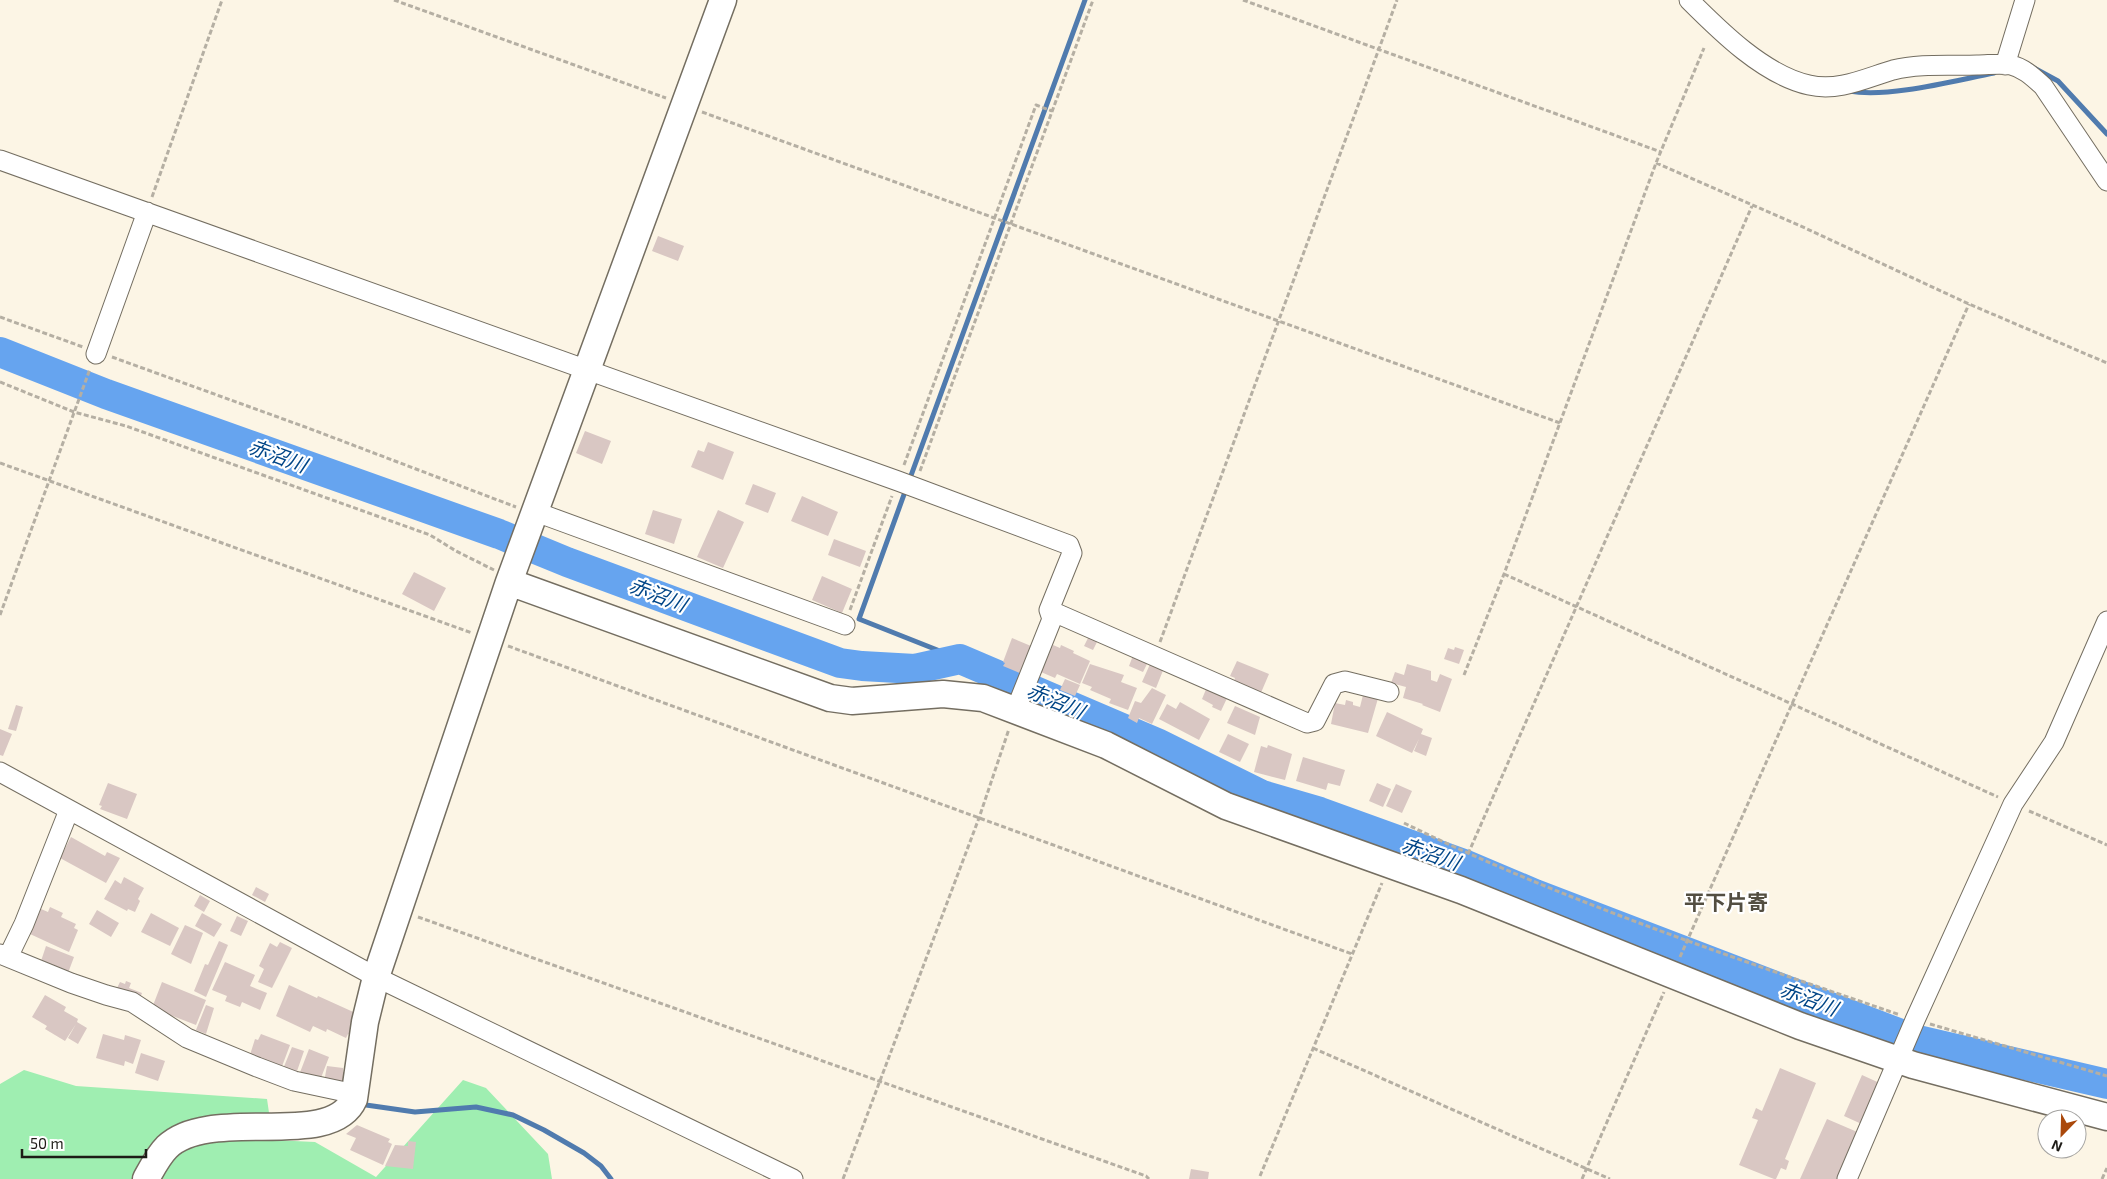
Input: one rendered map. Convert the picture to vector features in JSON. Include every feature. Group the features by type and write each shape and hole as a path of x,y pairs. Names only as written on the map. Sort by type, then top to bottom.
{"street":[{"path":"146,1179 168,1146 188,1136 209,1128 308,1125 335,1118 353,1100 365,1022 376,977 512,577 723,0"},
{"path":"1689,0 1715,26 1761,63 1807,85 1824,88 1845,86 1895,70 1916,67 2012,66 2029,74 2043,86 2107,181"},
{"path":"2005,65 2025,0"},
{"path":"0,160 588,372 906,484 1069,545 1072,553 1049,610 1052,619 1021,695"},
{"path":"96,353 147,212"},
{"path":"534,516 845,625"},
{"path":"512,577 830,698 852,701 943,694 983,698 1021,695 1106,745 1226,806 1675,968 1800,1026 1900,1054 1968,1081 2107,1117"},
{"path":"1049,610 1307,723 1315,721 1334,684 1339,681 1389,692"},
{"path":"1847,1179 1913,1023 2014,804 2054,742 2107,621"},
{"path":"0,772 376,977 793,1179"},
{"path":"69,810 24,924 4,955 71,983 132,1002 187,1038 294,1081 353,1100"}],"path":[{"path":"147,212 222,0"},
{"path":"394,0 1560,423"},
{"path":"845,625 906,484 1009,223 1092,0"},
{"path":"1243,0 1661,152"},
{"path":"1155,655 1398,0"},
{"path":"1464,675 1504,574 1656,163 1704,48"},
{"path":"906,484 1036,105 1051,111"},
{"path":"1656,163 1804,228 1969,304 2107,363"},
{"path":"1468,854 1752,206"},
{"path":"1582,1179 1969,304"},
{"path":"0,317 308,428 534,516"},
{"path":"0,615 96,353"},
{"path":"0,382 430,534 456,551 512,577"},
{"path":"0,463 1352,954"},
{"path":"1504,574 2107,845"},
{"path":"843,1179 979,818 1021,695"},
{"path":"1404,823 1468,854 1687,943 1913,1023 2107,1076"},
{"path":"1260,1176 1390,864"},
{"path":"399,910 1146,1176 1149,1179"},
{"path":"1313,1048 1610,1179"},
{"path":"2102,1179 2107,1168"}],"green space":[{"path":"24,1070 76,1086 267,1099 273,1140 315,1142 376,1177 463,1080 486,1088 548,1154 552,1179 0,1179 0,1084"}],"building":[{"path":"658,236 684,246 678,261 652,251"},
{"path":"585,431 611,441 602,464 576,453"},
{"path":"708,442 734,452 723,480 691,467 698,450 704,452"},
{"path":"753,484 776,493 768,513 745,504"},
{"path":"802,496 838,512 828,536 791,521"},
{"path":"653,510 682,519 674,544 645,534"},
{"path":"718,510 744,522 723,568 697,557"},
{"path":"834,539 866,551 860,567 828,555"},
{"path":"414,572 446,588 434,611 402,594"},
{"path":"822,576 852,589 842,613 812,600"},
{"path":"1089,636 1098,640 1093,650 1084,646"},
{"path":"1012,638 1031,646 1022,674 1003,666"},
{"path":"1053,645 1060,648 1061,645 1090,661 1080,684 1057,674 1055,678 1041,672"},
{"path":"1455,647 1464,650 1459,664 1444,659 1448,648 1454,650"},
{"path":"1134,653 1149,660 1143,672 1129,666"},
{"path":"1237,661 1269,674 1260,695 1233,684 1235,678 1230,676"},
{"path":"1151,662 1164,668 1156,688 1142,682"},
{"path":"1090,664 1124,675 1121,682 1137,688 1128,710 1109,703 1111,699 1090,690 1092,687 1082,683"},
{"path":"1407,664 1431,671 1431,680 1437,682 1440,674 1452,679 1440,712 1403,698 1406,687 1391,683 1395,672 1404,675"},
{"path":"1065,679 1080,685 1075,696 1060,690"},
{"path":"1207,687 1228,696 1221,711 1202,699"},
{"path":"1152,688 1166,695 1152,724 1139,718 1137,723 1128,718 1135,701 1141,703"},
{"path":"1364,691 1379,695 1368,733 1331,724 1335,703 1345,705 1346,700 1360,707"},
{"path":"1180,702 1210,719 1199,740 1159,719 1167,704 1176,709"},
{"path":"16,705 23,707 16,731 8,729"},
{"path":"1235,706 1260,717 1255,735 1227,723"},
{"path":"1387,712 1423,729 1421,734 1432,738 1426,756 1414,751 1419,739 1412,753 1376,736"},
{"path":"0,729 12,734 3,756 0,755"},
{"path":"1228,734 1249,744 1240,762 1219,752"},
{"path":"1268,745 1292,754 1285,780 1254,772 1261,746 1267,748"},
{"path":"1303,757 1345,770 1340,786 1328,783 1326,790 1296,781"},
{"path":"108,783 137,794 127,819 100,809 102,806 99,805"},
{"path":"1377,783 1391,789 1383,807 1369,801"},
{"path":"1396,784 1412,791 1402,813 1386,806"},
{"path":"71,837 105,856 107,852 120,858 106,883 60,858"},
{"path":"124,877 144,888 138,899 140,901 135,912 128,909 127,911 104,899 115,880 121,884"},
{"path":"256,887 269,894 265,902 252,895"},
{"path":"200,895 210,901 204,912 194,906"},
{"path":"50,907 63,913 61,917 76,924 74,928 78,930 69,952 30,934 41,909 48,912"},
{"path":"97,910 119,923 111,937 89,924"},
{"path":"151,913 179,928 170,946 141,932"},
{"path":"202,913 222,924 214,937 195,926"},
{"path":"237,916 248,921 241,936 230,931"},
{"path":"185,925 203,933 191,964 171,954"},
{"path":"219,941 228,945 206,997 194,991 205,964 208,965"},
{"path":"280,942 292,948 272,988 258,982 264,969 259,966 270,943 277,947"},
{"path":"46,946 74,957 68,973 41,961"},
{"path":"225,962 255,975 250,986 267,993 260,1010 242,1002 240,1007 225,1001 227,996 212,990"},
{"path":"126,981 131,983 129,988 142,993 140,998 117,988 120,982 125,984"},
{"path":"162,982 206,1000 196,1025 152,1008"},
{"path":"289,985 360,1015 350,1035 348,1034 346,1038 327,1029 326,1032 313,1026 310,1032 276,1016"},
{"path":"45,995 66,1007 64,1011 78,1019 77,1022 87,1028 78,1044 68,1038 76,1024 65,1041 45,1029 47,1026 32,1017"},
{"path":"206,1005 214,1008 206,1034 196,1030"},
{"path":"103,1034 124,1040 125,1035 141,1040 133,1064 125,1061 124,1066 96,1058"},
{"path":"261,1034 290,1045 281,1069 249,1058 255,1039 258,1040"},
{"path":"292,1047 304,1051 296,1074 283,1069"},
{"path":"309,1049 329,1057 319,1083 299,1075"},
{"path":"141,1053 165,1061 158,1081 135,1073"},
{"path":"327,1066 343,1068 343,1072 351,1073 348,1086 324,1082"},
{"path":"1780,1068 1816,1083 1785,1159 1789,1161 1786,1170 1781,1168 1776,1179 1774,1179 1739,1165 1758,1120 1752,1118 1756,1108 1762,1111"},
{"path":"1862,1075 1884,1085 1866,1126 1844,1116"},
{"path":"1827,1119 1862,1134 1842,1179 1800,1179"},
{"path":"357,1125 390,1139 388,1142 392,1144 383,1165 350,1150 356,1138 346,1134"},
{"path":"408,1141 416,1142 413,1169 385,1166 395,1145 408,1146"},
{"path":"1191,1169 1209,1172 1208,1179 1189,1179"}],"waterway":[{"path":"909,481 1085,0"},
{"path":"2034,68 2058,81 2107,134"},
{"path":"1849,91 1865,93 1902,90 1994,73"},
{"name":"赤沼川","path":"0,352 106,394 499,534 567,562 840,663 915,669 960,659 1157,743 1262,795 1320,812 1464,864 1535,894 1914,1039 2107,1084"},
{"path":"906,489 859,619 960,659"},
{"path":"359,1104 415,1112 476,1107 513,1115 584,1153 601,1166 611,1179"}],"district":[{"name":"平下片寄","path":"1726,901"}]}
